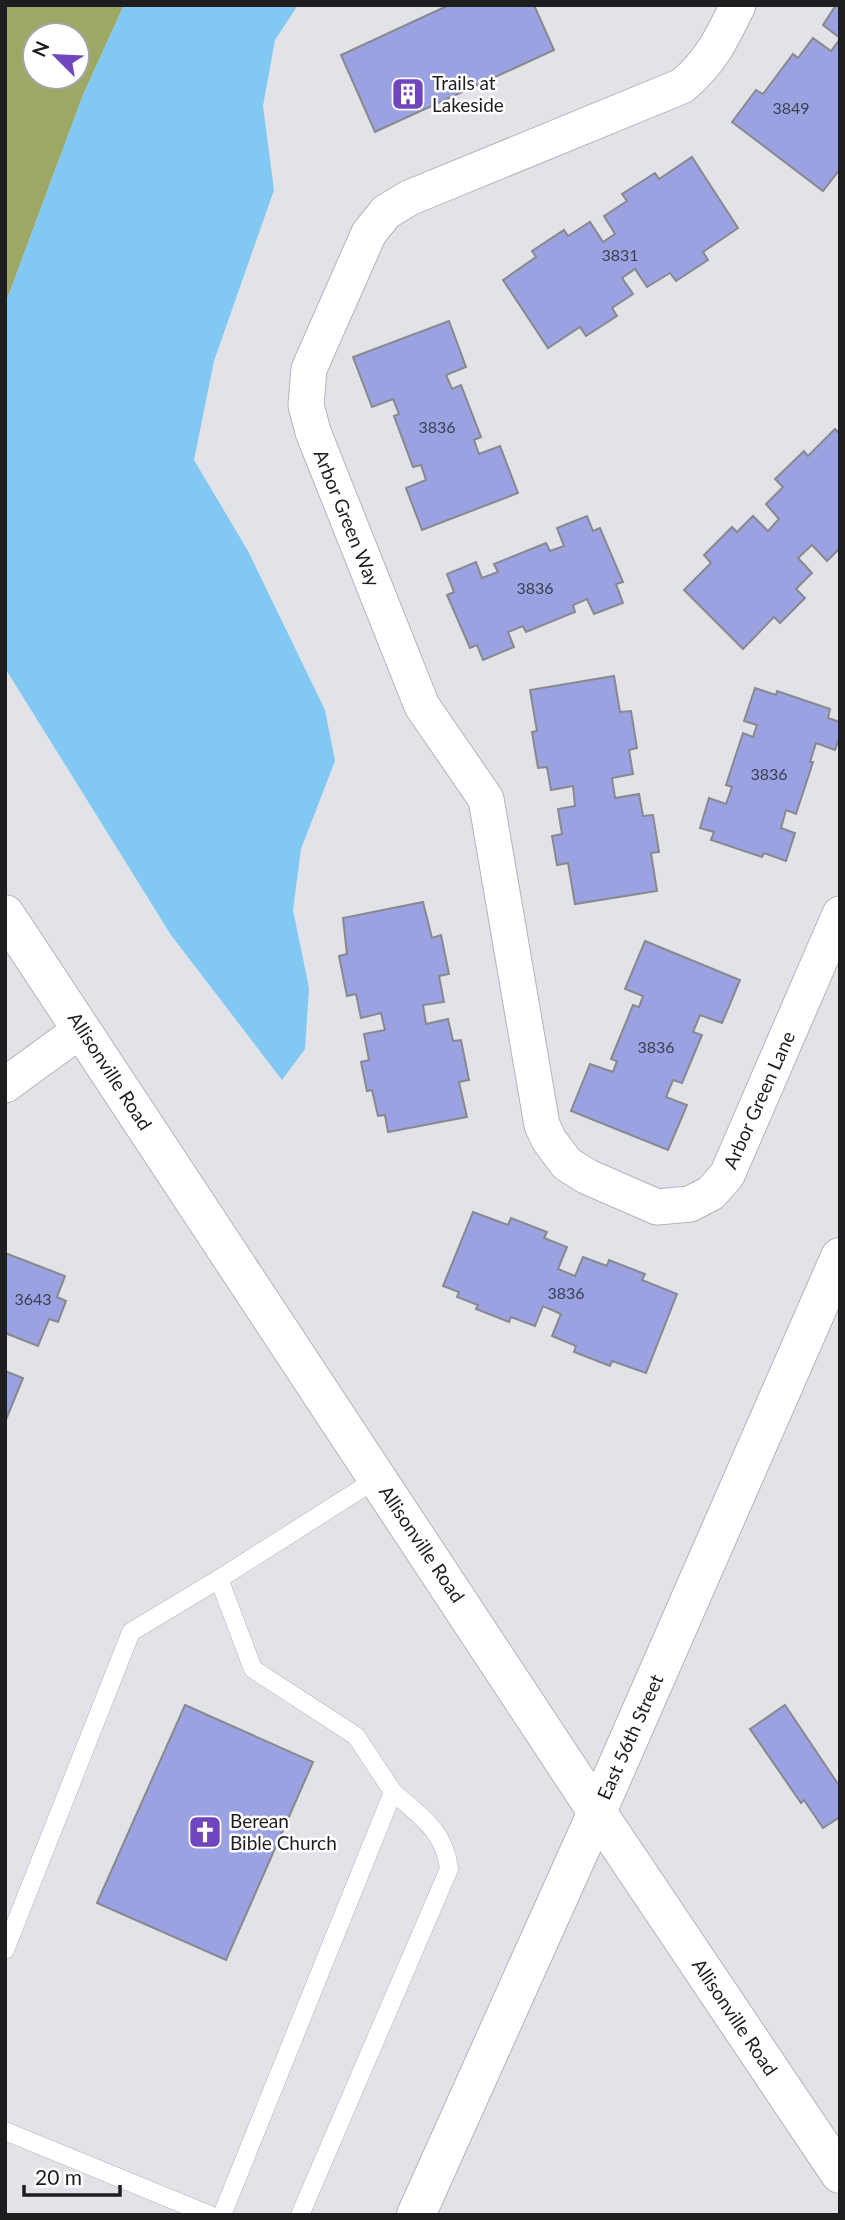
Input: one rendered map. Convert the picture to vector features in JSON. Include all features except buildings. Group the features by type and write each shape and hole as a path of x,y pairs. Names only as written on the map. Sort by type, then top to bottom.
{"main road":[{"name":"Allisonville Road","path":"5,914 597,1812 840,2174"},
{"name":"East 56th Street","path":"416,2215 597,1812 840,1257"}],"street":[{"name":"Arbor Green Way","path":"621,1192 581,1174 567,1164 549,1140 542,1125 486,799 422,706 313,432 307,414 307,387 309,369 369,233 391,208 409,198 682,86 718,48 738,5"},
{"name":"Arbor Green Lane","path":"621,1192 657,1207 690,1204 711,1193 727,1175 840,915"},
{"path":"5,1085 82,1029"}],"lane":[{"path":"5,1950 131,1632 378,1478"},
{"path":"219,1579 253,1669 356,1736 393,1792 438,1833 447,1852 449,1869 300,2215"},
{"path":"222,2215 393,1792"},
{"path":"5,2132 209,2215"}],"green space":[{"path":"5,5 124,5 91,77 91,21 21,21 21,91 85,91 5,305"}],"water":[{"path":"124,5 298,5 275,40 263,106 274,190 214,361 194,460 248,551 325,710 335,761 301,849 293,910 309,988 305,1049 282,1080 171,935 5,668 5,305 83,95 85,91 91,91 91,77"}],"place":[{"name":"Trails at Lakeside","path":"408,94"},
{"name":"Berean Bible Church","path":"205,1832"}]}
